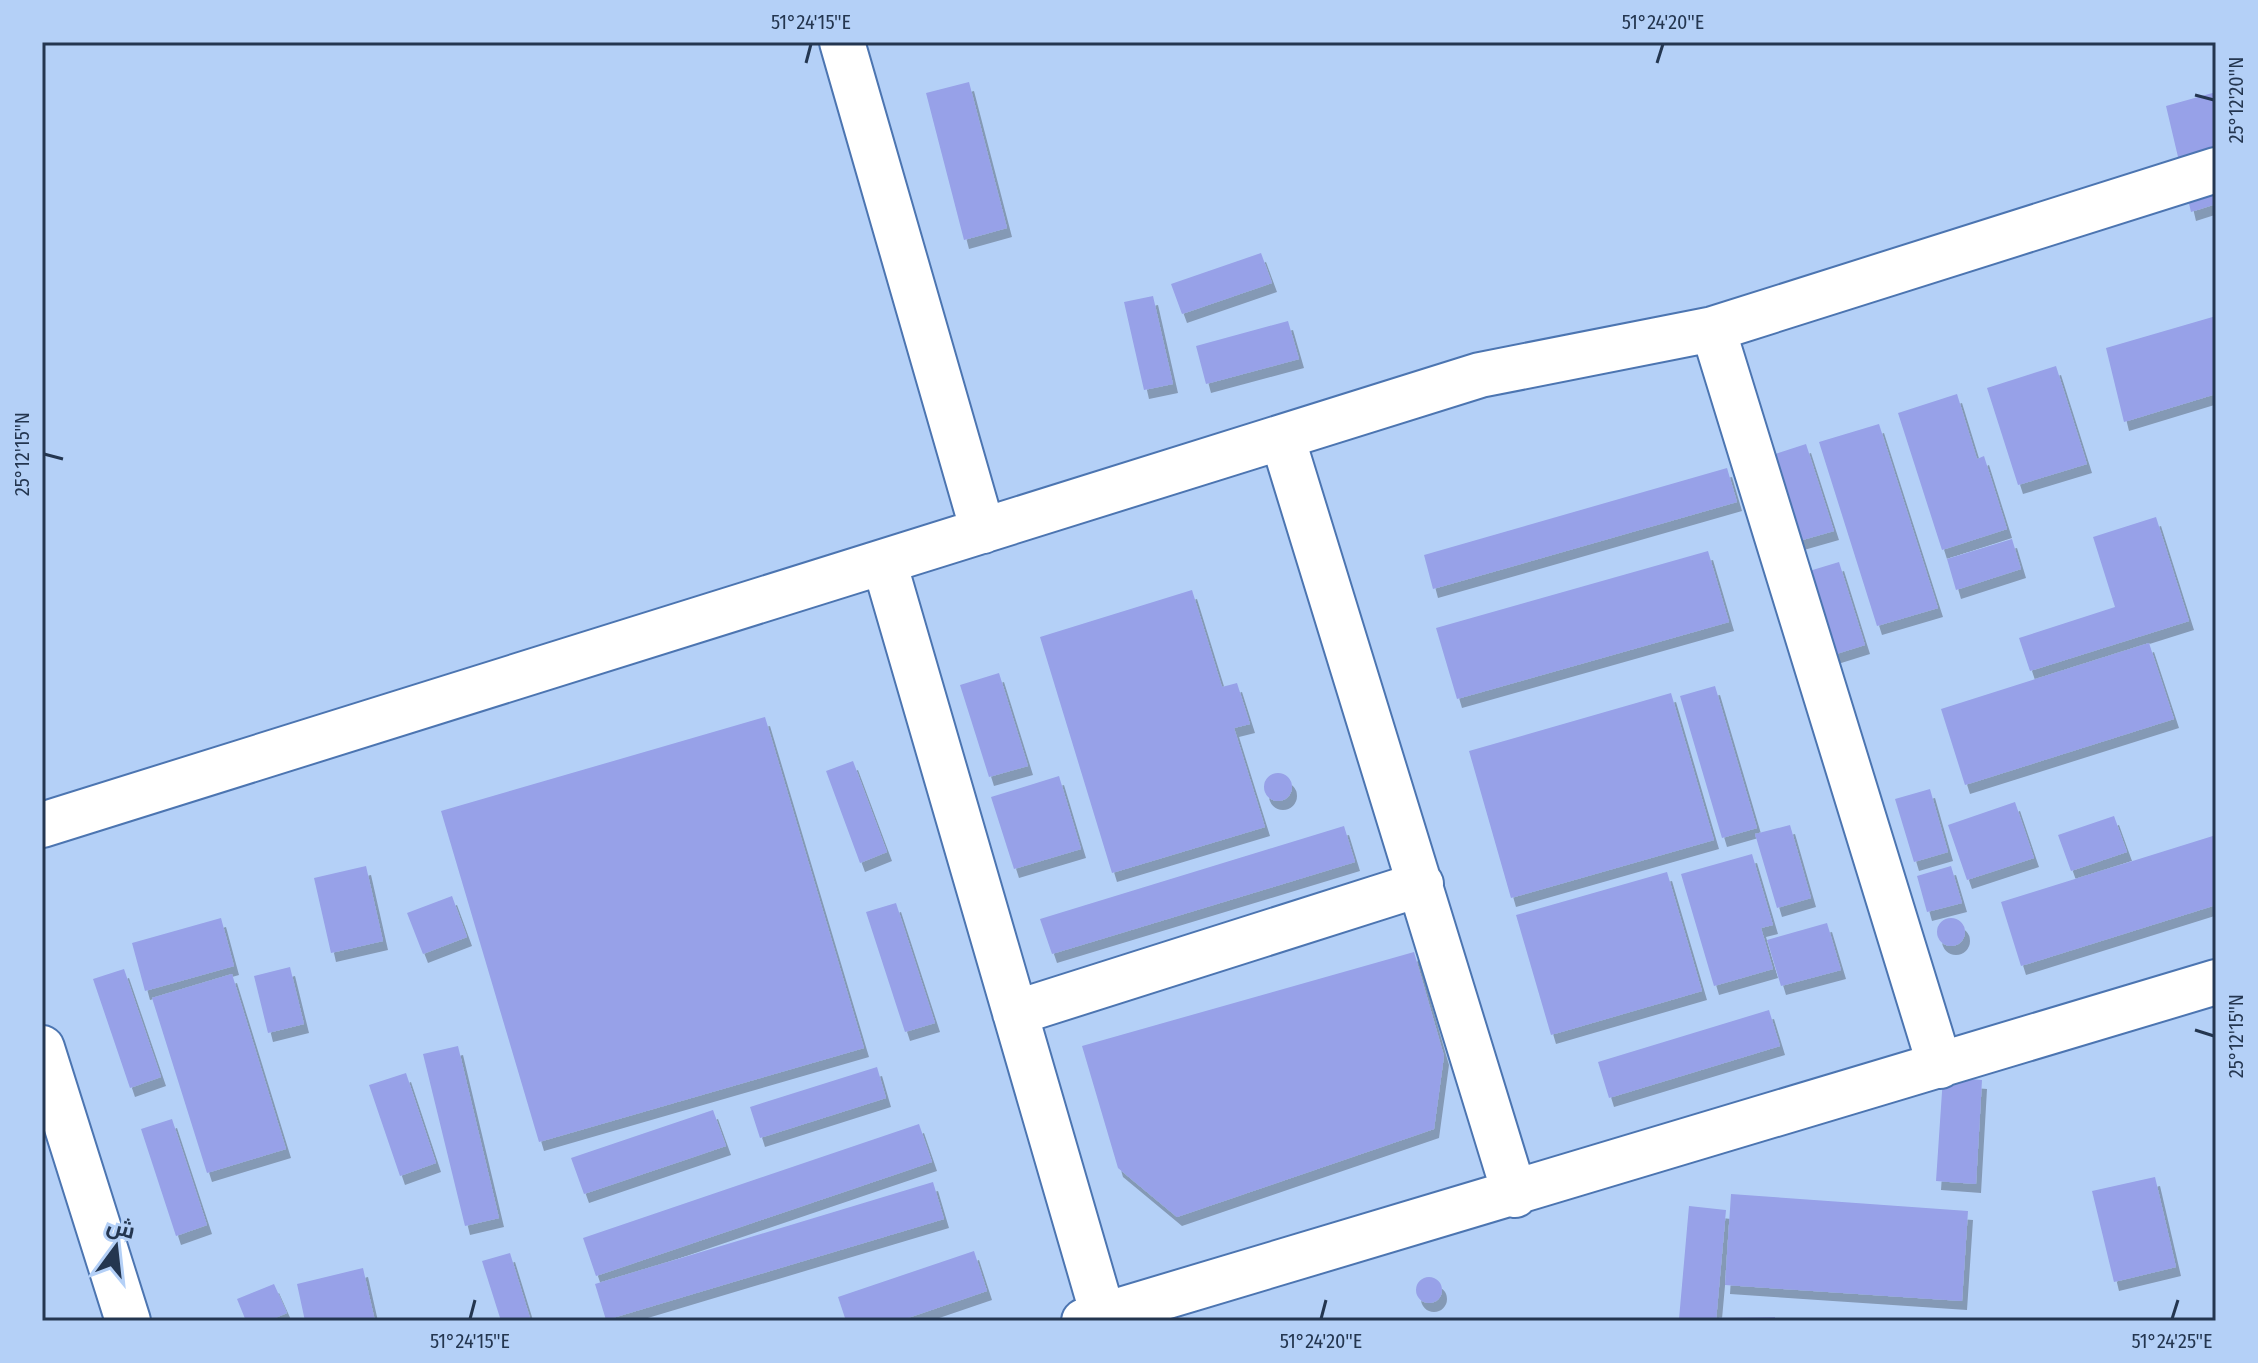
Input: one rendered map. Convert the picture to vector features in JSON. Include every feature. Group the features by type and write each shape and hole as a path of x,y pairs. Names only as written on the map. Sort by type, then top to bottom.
{"street":[{"path":"842,42 983,531"},
{"path":"42,825 1480,375 1713,329 2216,170"},
{"path":"1713,329 1940,1066"},
{"path":"1282,437 1515,1195"},
{"path":"884,562 1015,1013 1093,1318 1515,1195 2216,982"},
{"path":"1015,1013 1421,884"},
{"path":"42,1048 128,1321"}],"building":[{"path":"969,82 1007,228 964,240 926,93"},
{"path":"2216,92 2216,204 2191,212 2166,106"},
{"path":"1261,253 1272,283 1182,314 1171,284"},
{"path":"1153,296 1173,384 1144,390 1124,302"},
{"path":"2216,316 2216,394 2124,422 2106,348"},
{"path":"1288,321 1299,359 1206,384 1196,346"},
{"path":"2056,366 2087,464 2018,485 1987,388"},
{"path":"1957,394 1977,459 1984,456 2007,529 1942,550 1898,413"},
{"path":"1879,424 1938,608 1877,626 1819,442"},
{"path":"1806,444 1834,531 1799,541 1772,455"},
{"path":"1727,468 1737,502 1433,589 1424,555"},
{"path":"2156,517 2189,621 2030,671 2019,638 2115,607 2093,537"},
{"path":"2012,539 2021,569 1956,590 1947,559"},
{"path":"1708,551 1729,622 1457,699 1436,628"},
{"path":"1839,562 1865,645 1833,655 1806,572"},
{"path":"1192,590 1222,687 1237,683 1250,724 1234,728 1265,827 1112,873 1040,637"},
{"path":"2149,643 2174,719 1965,785 1941,709"},
{"path":"999,673 1028,766 989,777 960,685"},
{"path":"1715,686 1757,828 1722,838 1680,696"},
{"path":"1671,693 1714,840 1511,898 1469,751"},
{"path":"765,717 864,1048 539,1142 441,811"},
{"path":"853,761 887,852 860,863 826,771"},
{"path":"1278,773 1288,777 1292,787 1288,797 1278,801 1268,797 1264,787 1268,777"},
{"path":"1059,776 1081,849 1014,869 991,797"},
{"path":"1930,789 1948,852 1914,862 1895,799"},
{"path":"2015,802 2034,858 1967,880 1948,825"},
{"path":"2114,816 2127,852 2071,871 2058,835"},
{"path":"1790,825 1811,898 1777,908 1755,834"},
{"path":"1344,826 1355,862 1052,954 1040,919"},
{"path":"2216,835 2216,905 2021,966 2001,902"},
{"path":"1752,854 1773,925 1761,928 1773,969 1714,986 1681,874"},
{"path":"366,866 383,941 331,953 314,878"},
{"path":"1951,866 1962,903 1927,912 1917,876"},
{"path":"1667,872 1702,991 1551,1035 1516,915"},
{"path":"452,896 467,937 423,954 407,913"},
{"path":"896,903 935,1023 905,1032 866,912"},
{"path":"221,918 234,966 145,991 132,943"},
{"path":"1951,918 1961,922 1965,932 1961,942 1951,946 1941,942 1937,932 1941,922"},
{"path":"1827,923 1841,970 1781,986 1767,940"},
{"path":"1414,952 1444,1056 1434,1129 1177,1217 1118,1168 1082,1046"},
{"path":"290,967 304,1024 268,1033 254,976"},
{"path":"124,969 161,1077 130,1088 93,979"},
{"path":"232,974 286,1149 207,1173 152,998"},
{"path":"1769,1010 1780,1046 1609,1098 1598,1062"},
{"path":"458,1046 499,1218 465,1226 423,1054"},
{"path":"877,1067 886,1098 760,1138 750,1107"},
{"path":"406,1073 436,1163 400,1176 369,1085"},
{"path":"1943,1077 1982,1080 1976,1184 1936,1181"},
{"path":"713,1110 726,1146 584,1194 571,1158"},
{"path":"172,1119 207,1225 176,1236 141,1129"},
{"path":"919,1124 932,1162 596,1276 583,1238"},
{"path":"2155,1177 2176,1267 2114,1282 2092,1191"},
{"path":"933,1182 944,1219 606,1320 595,1284"},
{"path":"1731,1194 1968,1211 1962,1301 1725,1285"},
{"path":"1689,1206 1726,1210 1716,1321 1679,1319"},
{"path":"974,1251 987,1291 899,1321 846,1321 838,1297"},
{"path":"510,1253 531,1321 501,1321 482,1261"},
{"path":"363,1268 375,1321 305,1321 297,1284"},
{"path":"1429,1277 1438,1281 1442,1290 1438,1299 1429,1303 1420,1299 1416,1290 1420,1281"},
{"path":"274,1284 287,1313 268,1321 246,1321 237,1299"},
{"path":"1775,1317 1775,1321 1718,1321 1718,1318"}]}
